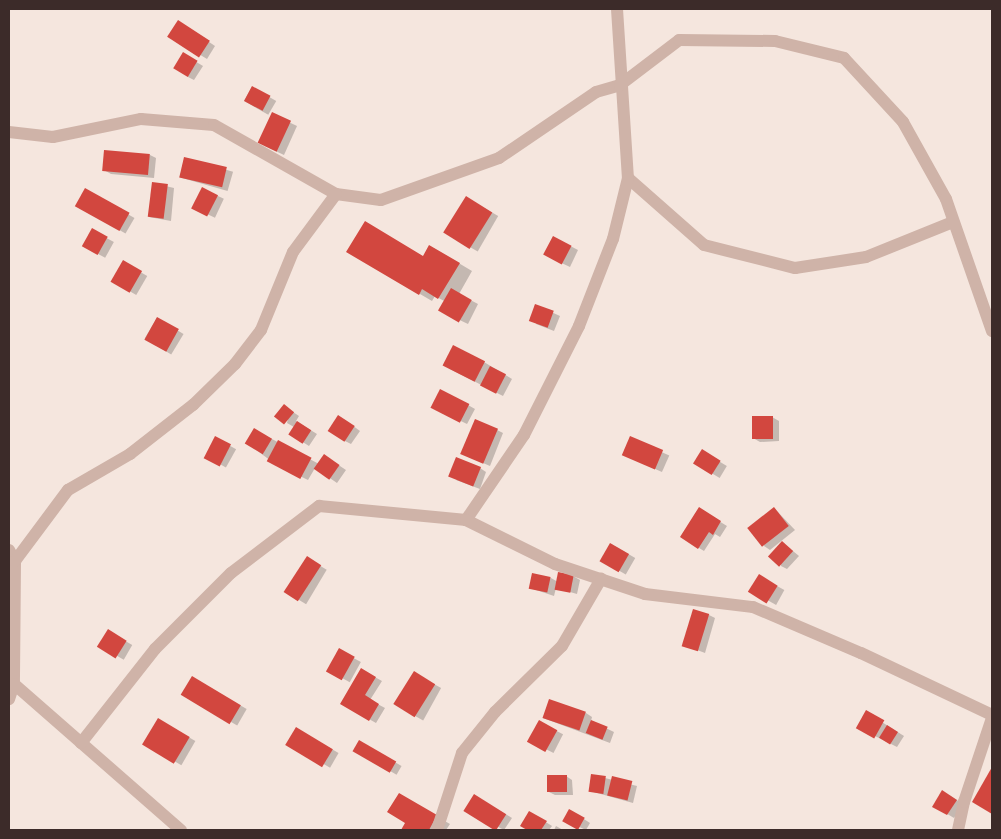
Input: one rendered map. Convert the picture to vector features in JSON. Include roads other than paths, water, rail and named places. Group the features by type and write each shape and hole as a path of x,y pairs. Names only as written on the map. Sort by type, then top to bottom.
{"street":[{"path":"466,520 524,435 578,326 613,239 628,178 620,86 617,9"},
{"path":"9,132 53,137 141,119 214,125 336,194 381,200 499,158 596,92 620,86 679,40 775,41 844,58 903,122 946,198 992,331"},
{"path":"628,178 704,245 796,268 866,257 953,222"},
{"path":"9,698 14,684 12,556 68,490 130,454 193,405 235,364 261,330 293,252 336,194"},
{"path":"81,742 155,649 224,580 319,506 466,520 555,564 645,594 753,607 861,652 992,717 964,802 958,830"},
{"path":"437,830 462,753 495,712 562,646 601,579"},
{"path":"14,684 181,830"}]}
